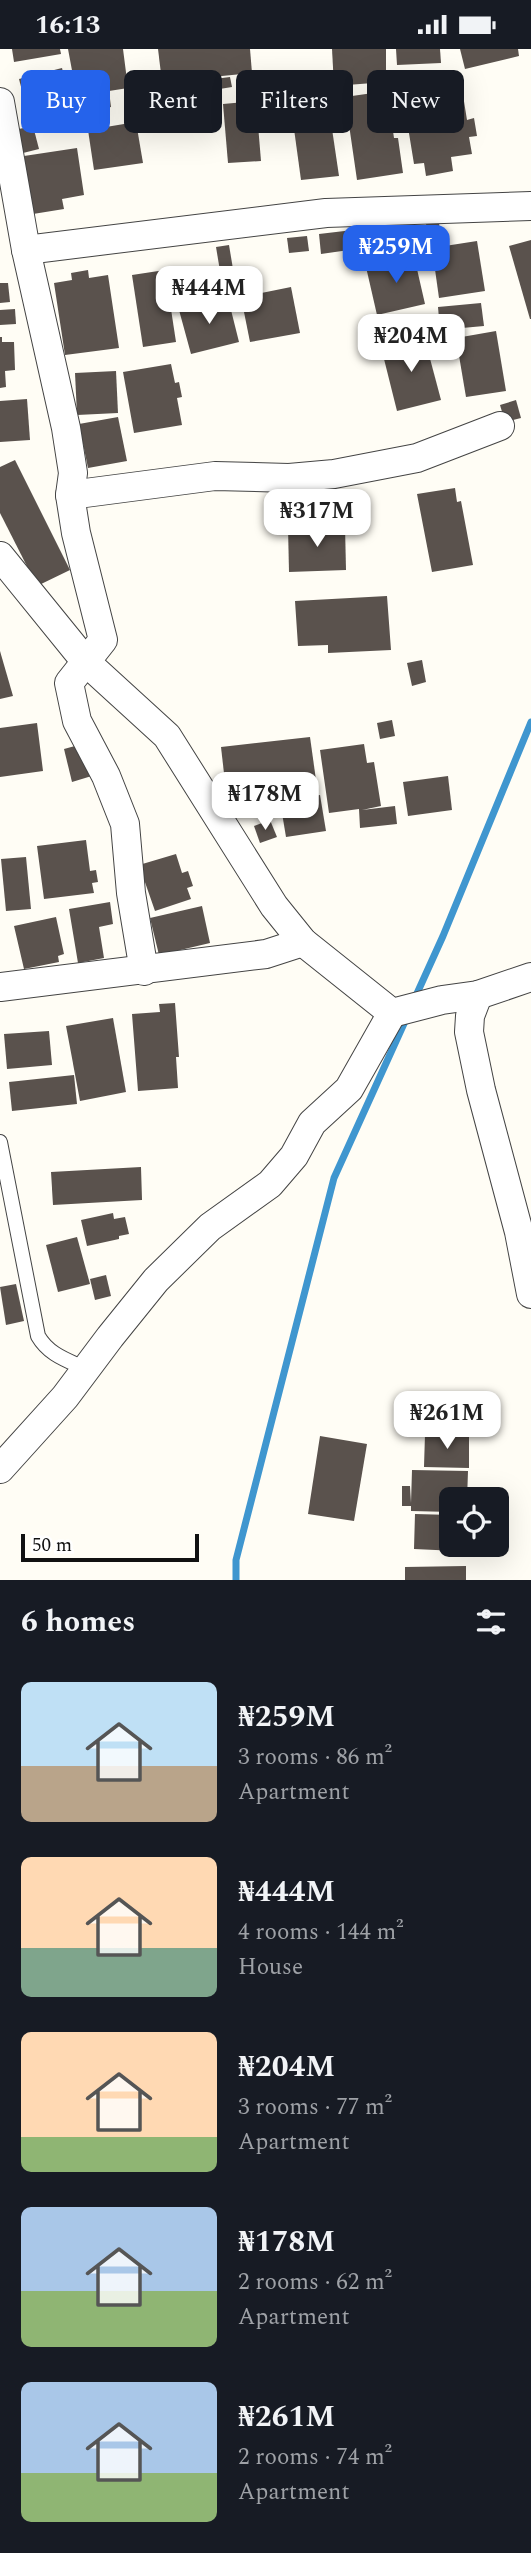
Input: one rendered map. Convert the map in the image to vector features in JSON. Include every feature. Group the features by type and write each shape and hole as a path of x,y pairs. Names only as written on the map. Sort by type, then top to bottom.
{"street":[{"path":"0,102 26,250 66,428 73,473 70,495 76,533 103,640 69,683 77,721 106,776 125,824 131,893 144,971"},
{"path":"26,250 326,213 531,206"},
{"path":"70,495 215,477 289,478 334,474 417,458 500,426"},
{"path":"0,556 86,662 167,736 274,906 303,942 391,1013"},
{"path":"0,987 266,954 303,942"},
{"path":"0,1469 65,1397 156,1280 210,1227 270,1184 294,1156 312,1123 349,1089 391,1013 442,1000 478,995 531,977"},
{"path":"478,995 470,1016 470,1032 481,1090 519,1232 531,1294"}],"lane":[{"path":"0,1142 38,1336 51,1352 86,1369"}],"building":[{"path":"12,49 60,49 61,54 14,62"},
{"path":"68,49 123,49 126,70 124,89 110,91 110,70 72,70"},
{"path":"158,49 250,49 252,70 236,70 236,75 222,76 222,70 161,70"},
{"path":"332,49 386,49 386,70 367,70 367,83 353,85 353,70 333,70"},
{"path":"396,49 440,49 441,63 397,65"},
{"path":"460,49 518,49 519,56 465,69"},
{"path":"230,77 232,87 222,89 222,78"},
{"path":"367,94 367,133 393,133 394,138 398,138 403,173 357,180 350,133 353,133 353,96"},
{"path":"464,101 467,120 474,118 477,136 469,137 472,154 451,157 453,171 426,176 424,163 414,164 409,133 464,133"},
{"path":"236,103 236,133 259,133 261,161 228,163 223,104"},
{"path":"124,124 124,133 138,133 143,163 94,170 88,133 110,133 110,126"},
{"path":"21,129 21,133 35,133 39,149 19,154 14,130"},
{"path":"295,133 333,133 339,176 301,180"},
{"path":"77,148 84,195 62,199 64,209 33,214 24,156"},
{"path":"439,221 440,238 427,239 426,222"},
{"path":"353,230 356,249 321,254 319,234"},
{"path":"307,236 309,251 289,253 287,238"},
{"path":"531,240 531,319 530,319 509,246"},
{"path":"477,241 485,291 439,298 432,248"},
{"path":"229,245 237,293 224,295 216,247"},
{"path":"414,256 425,304 377,315 366,267"},
{"path":"88,270 89,278 108,275 119,348 65,355 54,283 72,280 71,273"},
{"path":"165,270 176,342 143,347 132,275"},
{"path":"0,283 8,283 10,302 0,303"},
{"path":"291,287 300,333 250,342 241,297"},
{"path":"228,298 239,342 191,354 179,310"},
{"path":"481,303 484,326 440,330 438,307"},
{"path":"15,309 16,324 0,325 0,310"},
{"path":"496,331 506,391 466,397 456,338"},
{"path":"424,336 441,400 397,411 381,347"},
{"path":"0,337 2,342 14,342 15,370 5,371 6,387 0,388"},
{"path":"171,364 175,383 179,382 182,397 177,398 182,425 134,433 123,372"},
{"path":"116,371 118,413 77,415 75,373"},
{"path":"27,399 30,440 0,442 0,401"},
{"path":"516,400 521,418 505,422 500,405"},
{"path":"118,417 127,461 88,468 79,424"},
{"path":"15,460 70,570 37,586 0,513 0,467"},
{"path":"455,488 457,502 461,501 473,565 432,572 417,494"},
{"path":"345,526 346,570 289,572 288,527"},
{"path":"387,596 391,650 328,653 328,645 298,646 295,601"},
{"path":"0,651 13,696 0,699"},
{"path":"422,660 426,682 412,686 407,663"},
{"path":"392,720 395,736 380,739 377,723"},
{"path":"37,723 43,771 0,777 0,728"},
{"path":"310,737 316,780 226,791 221,747"},
{"path":"86,743 95,775 72,782 64,749"},
{"path":"364,744 367,763 374,762 381,806 362,810 395,806 397,824 360,828 359,809 329,813 320,750"},
{"path":"448,776 452,810 408,816 403,782"},
{"path":"320,795 326,831 286,837 280,801"},
{"path":"270,820 277,837 260,843 254,826"},
{"path":"86,840 90,871 96,870 98,882 92,883 94,893 44,899 37,846"},
{"path":"176,854 182,873 188,871 193,886 187,888 191,899 155,911 139,865"},
{"path":"26,857 31,909 6,911 1,859"},
{"path":"110,902 113,924 99,927 104,958 78,963 69,909"},
{"path":"202,906 210,943 159,955 150,918"},
{"path":"56,917 64,954 58,956 59,962 24,969 14,926"},
{"path":"175,1003 178,1088 138,1091 132,1014 160,1012 159,1004"},
{"path":"113,1018 126,1092 80,1101 66,1026"},
{"path":"49,1031 52,1065 7,1069 4,1034"},
{"path":"74,1075 77,1104 12,1111 9,1082"},
{"path":"141,1167 142,1200 53,1205 51,1172"},
{"path":"113,1213 114,1219 125,1217 129,1234 87,1246 81,1220"},
{"path":"77,1237 90,1284 58,1292 46,1245"},
{"path":"106,1275 111,1296 95,1300 90,1279"},
{"path":"16,1284 24,1321 6,1325 0,1287"},
{"path":"425,1434 469,1434 469,1468 424,1467"},
{"path":"320,1436 367,1444 354,1521 308,1514"},
{"path":"412,1470 468,1471 467,1487 439,1487 439,1512 411,1511 411,1506 402,1506 402,1486 410,1486 411,1503"},
{"path":"415,1514 439,1515 439,1550 414,1549"},
{"path":"466,1566 466,1580 405,1580 405,1567"}],"waterway":[{"path":"414,1000 531,722"},
{"path":"236,1580 236,1560 334,1178 407,1017"}]}
